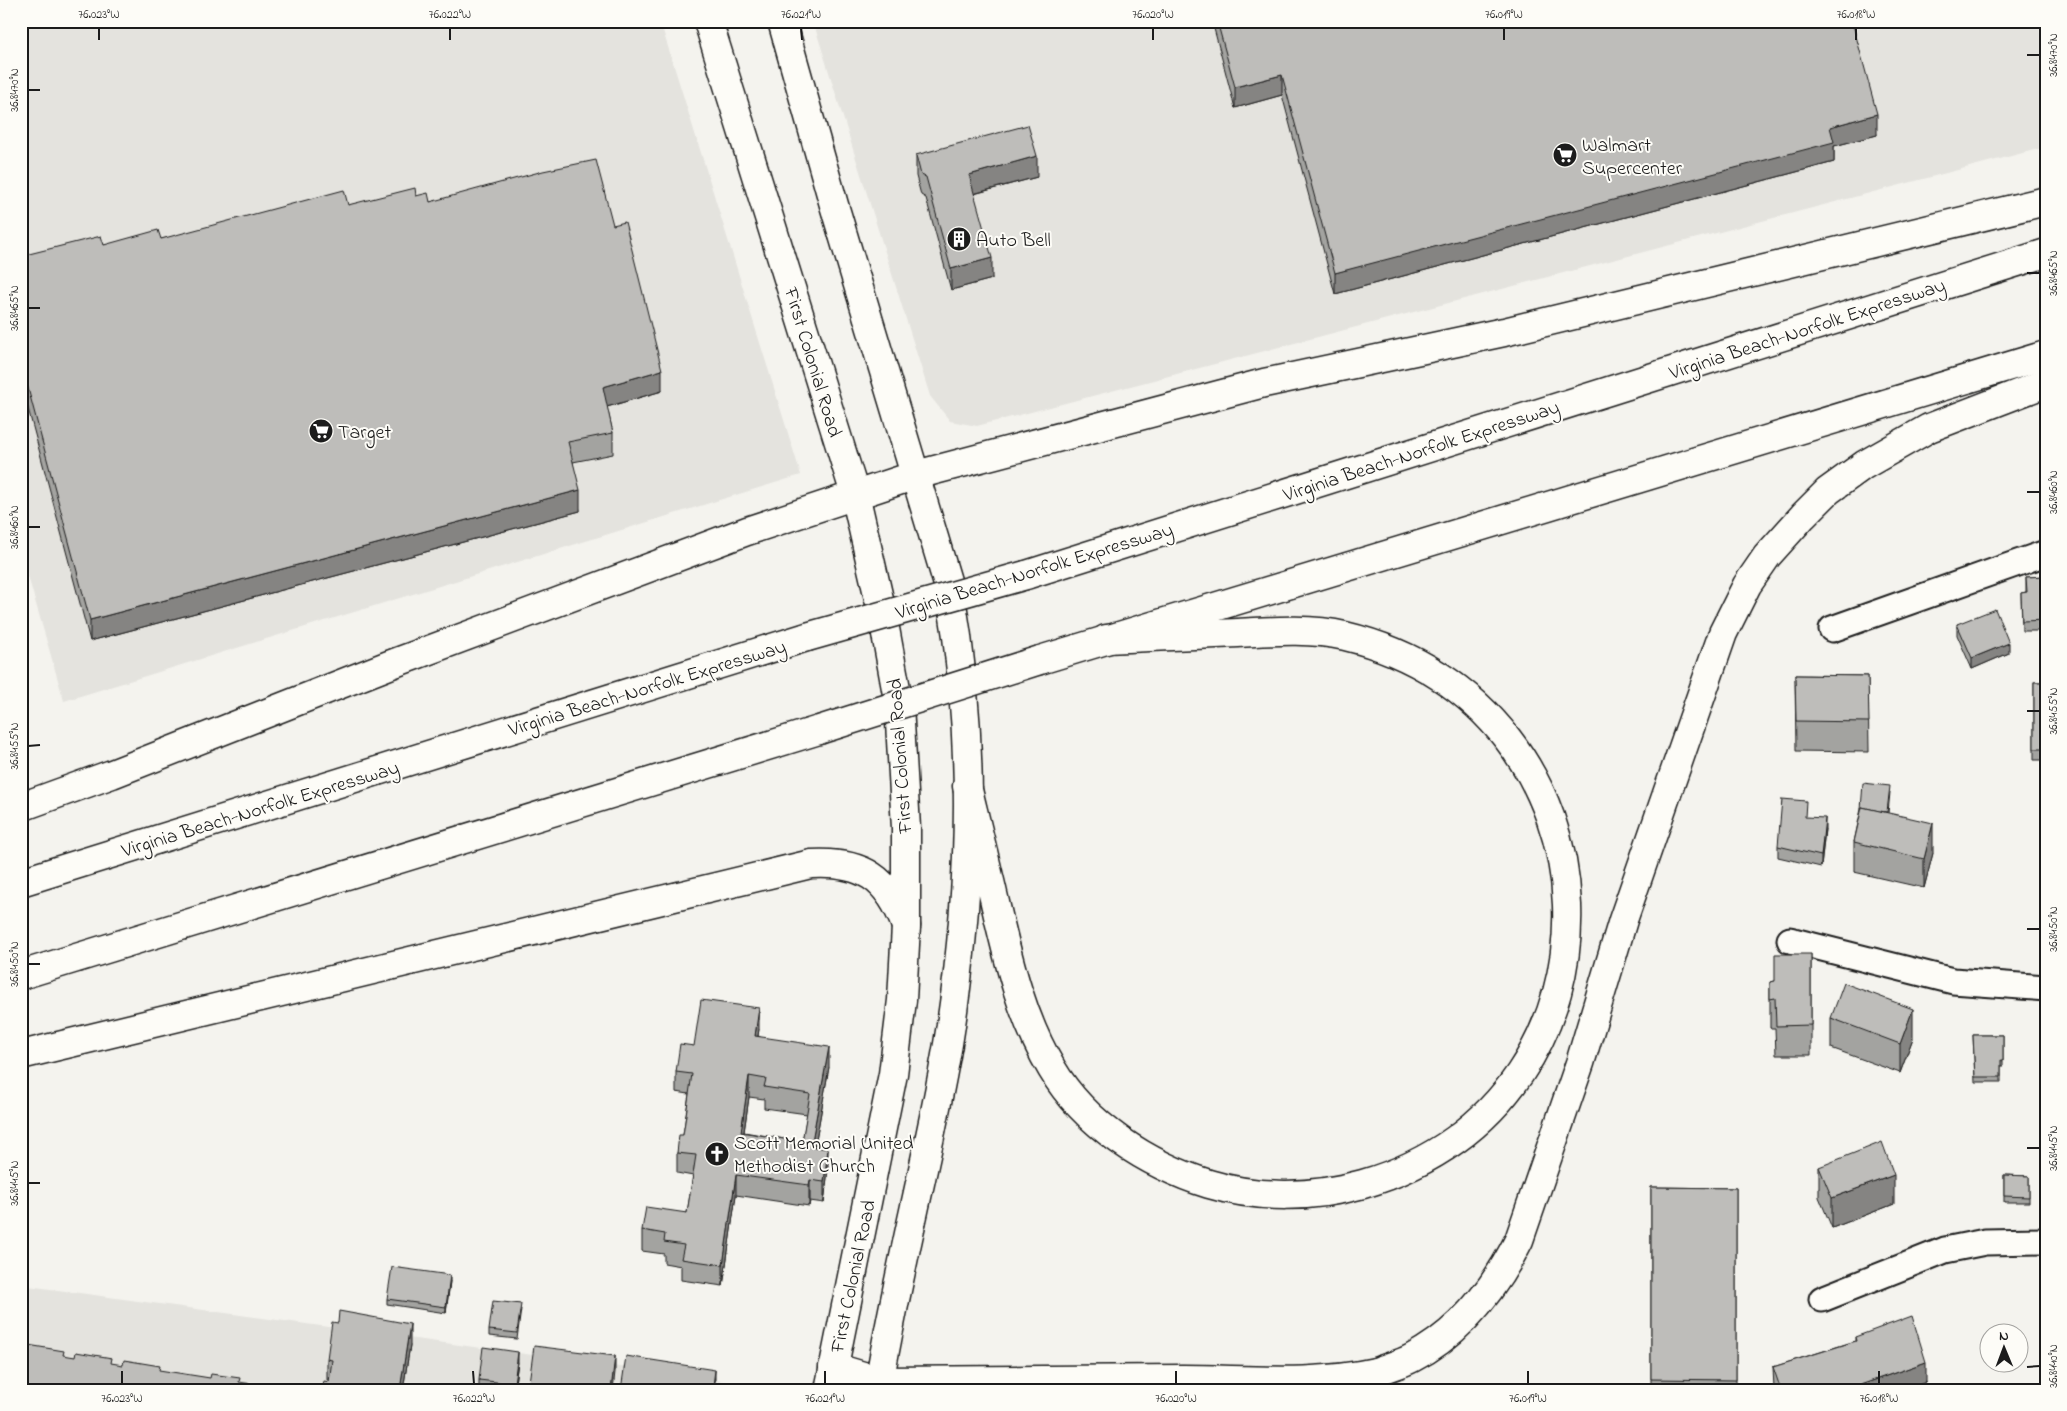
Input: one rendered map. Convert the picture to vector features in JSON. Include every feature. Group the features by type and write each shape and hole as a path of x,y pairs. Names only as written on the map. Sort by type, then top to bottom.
{"main road":[{"name":"First Colonial Road","path":"708,21 854,494 882,612 899,705 906,818 906,926 902,1000 893,1074 831,1378"},
{"path":"764,21 794,61"},
{"path":"782,21 834,205 950,591 959,638 967,786 968,865 957,978 947,1045 879,1385"},
{"path":"21,807 112,774 389,664 747,531 916,475 1264,383 1504,332 2046,201"},
{"name":"Virginia Beach-Norfolk Expressway","path":"21,882 807,637 1026,575 2046,252"},
{"path":"21,974 819,730 1106,639 2046,355"},
{"path":"831,1378 879,1385 1185,1379 1312,1380 1350,1378 1376,1381 1436,1343 1459,1324 1486,1294 1509,1262 1519,1240 1580,1063 1624,920 1719,643 1747,585 1767,556 1803,516 1828,491 1864,465 1929,428 2046,383"},
{"path":"967,786 1009,966 1030,1026 1053,1070 1068,1092 1099,1124 1142,1155 1183,1176 1222,1188 1264,1194 1306,1195 1342,1190 1386,1177 1427,1158 1458,1139 1490,1108 1519,1073 1538,1042 1553,1007 1564,967 1568,926 1567,884 1559,843 1546,804 1535,781 1509,740 1487,714 1461,693 1423,667 1379,646 1341,635 1286,630 1106,639"},
{"path":"21,1055 811,864 834,862 856,867 872,875 884,885 900,909 906,926"}],"street":[{"path":"1832,629 2046,553"},
{"path":"1790,940 1953,981 2046,988"},
{"path":"1822,1299 1945,1250 1986,1242 2046,1241"}],"shaded area":[{"path":"21,21 660,21 801,475 64,701 21,552"},
{"path":"813,21 2038,21 2046,52 2046,147 977,426 950,421 930,396"},
{"path":"21,1285 788,1390 21,1390"}],"building":[{"name":"Walmart Supercenter","path":"1217,21 1852,21 1877,114 1830,127 1834,142 1335,273 1282,75 1235,87"},
{"name":"Auto Bell","path":"1028,125 1037,156 969,175 992,258 951,269 926,177 921,175 916,155"},
{"name":"Target","path":"596,160 613,225 625,222 662,370 603,387 613,433 568,442 580,490 90,620 21,362 21,276 27,275 21,256 101,236 104,245 158,230 161,239 344,190 348,205 415,188 416,196 428,193 430,202 543,171"},
{"path":"2046,576 2046,620 2022,621 2021,593 2027,592 2026,577"},
{"path":"1995,609 2009,643 1972,658 1957,624"},
{"path":"1795,675 1868,676 1869,722 1796,721"},
{"path":"2034,682 2046,682 2046,749 2034,749"},
{"path":"2045,754 2046,823 2044,823"},
{"path":"1863,783 1890,786 1887,812 1862,807 1861,809"},
{"path":"1782,799 1806,801 1805,817 1825,818 1821,856 1778,846"},
{"path":"1862,807 1933,823 1924,859 1854,842"},
{"path":"2046,842 2046,915 2045,915"},
{"path":"1775,954 1811,954 1811,1025 1776,1026 1775,998 1770,999 1770,982 1775,981"},
{"path":"1844,983 1913,1009 1900,1044 1831,1018"},
{"name":"Scott Memorial United Methodist Church","path":"701,1000 759,1008 755,1036 829,1047 812,1141 815,1142 814,1147 828,1149 824,1182 810,1180 809,1185 736,1175 723,1265 681,1259 684,1245 664,1242 665,1234 642,1230 646,1207 687,1213 696,1155 677,1153 679,1135 683,1135 692,1074 676,1072 680,1044 694,1046","holes":["749,1076 766,1079 764,1087 810,1094 802,1142 741,1132"]},
{"path":"1973,1035 2003,1035 2001,1077 1975,1077"},
{"path":"1882,1142 1894,1175 1832,1198 1819,1167"},
{"path":"2004,1175 2029,1176 2029,1197 2004,1196"},
{"path":"1651,1187 1736,1188 1736,1380 1651,1379"},
{"path":"392,1267 450,1275 446,1307 387,1299"},
{"path":"493,1301 521,1304 517,1333 489,1330"},
{"path":"339,1311 410,1324 400,1390 322,1390 324,1381 329,1382 332,1360 327,1359 332,1322 338,1323"},
{"path":"1912,1316 1926,1362 1846,1390 1781,1390 1773,1367 1856,1341 1855,1337"},
{"path":"28,1345 64,1351 63,1355 75,1357 76,1352 112,1358 111,1363 123,1365 124,1360 160,1366 159,1370 210,1378 211,1374 240,1378 239,1382 259,1385 259,1390 21,1390 21,1349 26,1351"},
{"path":"534,1346 615,1356 611,1390 528,1390"},
{"path":"483,1347 518,1352 514,1384 479,1380"},
{"path":"626,1356 715,1370 713,1386 706,1385 705,1390 621,1390"}],"place":[{"name":"Walmart Supercenter","path":"1565,155"},
{"name":"Auto Bell","path":"959,239"},
{"name":"Target","path":"321,431"},
{"name":"Scott Memorial United Methodist Church","path":"717,1154"}]}
